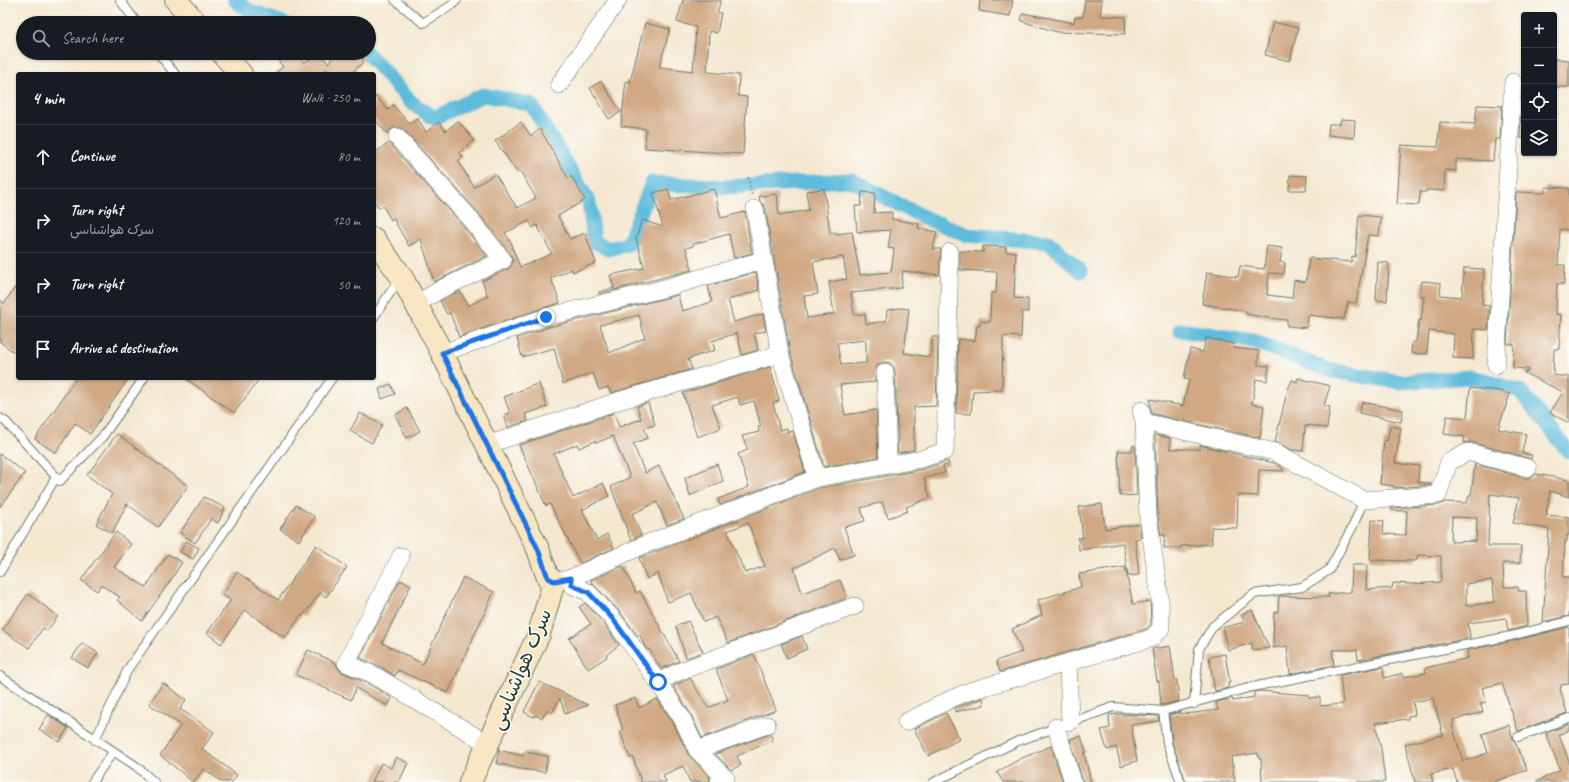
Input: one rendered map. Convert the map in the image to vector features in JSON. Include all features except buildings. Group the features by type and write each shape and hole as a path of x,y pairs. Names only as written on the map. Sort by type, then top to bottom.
{"street":[{"path":"176,0 190,16"},
{"path":"559,85 618,0"},
{"path":"228,60 239,72"},
{"path":"1496,365 1513,82"},
{"path":"397,137 468,215 503,260 443,288 416,304"},
{"path":"755,209 762,260 780,354 817,478"},
{"name":"سرک هواشناسی","path":"376,243 401,276 442,353 538,549 548,578 563,580 470,782"},
{"path":"563,580 646,544 817,478 921,459 945,451 950,252"},
{"path":"442,353 546,317 658,290 762,260"},
{"path":"487,445 618,400 780,354"},
{"path":"885,372 888,465"},
{"path":"906,722 970,691 1152,638 1161,628 1160,599 1148,516 1143,416 1275,452 1364,500 1438,495 1449,462 1468,452 1528,468"},
{"path":"401,556 346,663 374,675 488,744"},
{"path":"563,580 588,592 613,619 682,718 697,750 726,779 719,782"},
{"path":"658,682 678,672 855,606"},
{"path":"1068,662 1063,725 1073,782"},
{"path":"697,750 767,724"}],"lane":[{"path":"120,0 132,16"},
{"path":"395,0 423,23 458,0"},
{"path":"163,60 172,72"},
{"path":"376,314 401,276"},
{"path":"60,481 103,436 143,380"},
{"path":"95,740 128,669 331,380"},
{"path":"0,418 6,422 60,481"},
{"path":"1,569 55,479 60,481"},
{"path":"1194,704 1199,649 1213,626 1254,594 1302,587 1329,570 1352,528 1364,500"},
{"path":"934,782 1018,741 1113,707 1163,711 1252,688 1511,636 1569,621"},
{"path":"0,676 136,766 154,782"},
{"path":"1163,711 1168,743 1181,782"},
{"path":"1518,737 1569,718"},
{"path":"92,782 113,752"}],"waterway":[{"path":"235,0 249,11 263,16"},
{"path":"373,60 412,103 434,118 483,95 531,104 589,202 594,241 608,249 628,244 652,183 725,187 851,180 923,217 967,235 1048,242 1081,271"},
{"path":"1180,330 1253,341 1328,370 1400,382 1471,377 1520,391 1569,452"}],"route":[{"path":"546,317 442,353 538,549 548,578 554,581 571,578 572,585 588,592 613,619 658,682"}]}
